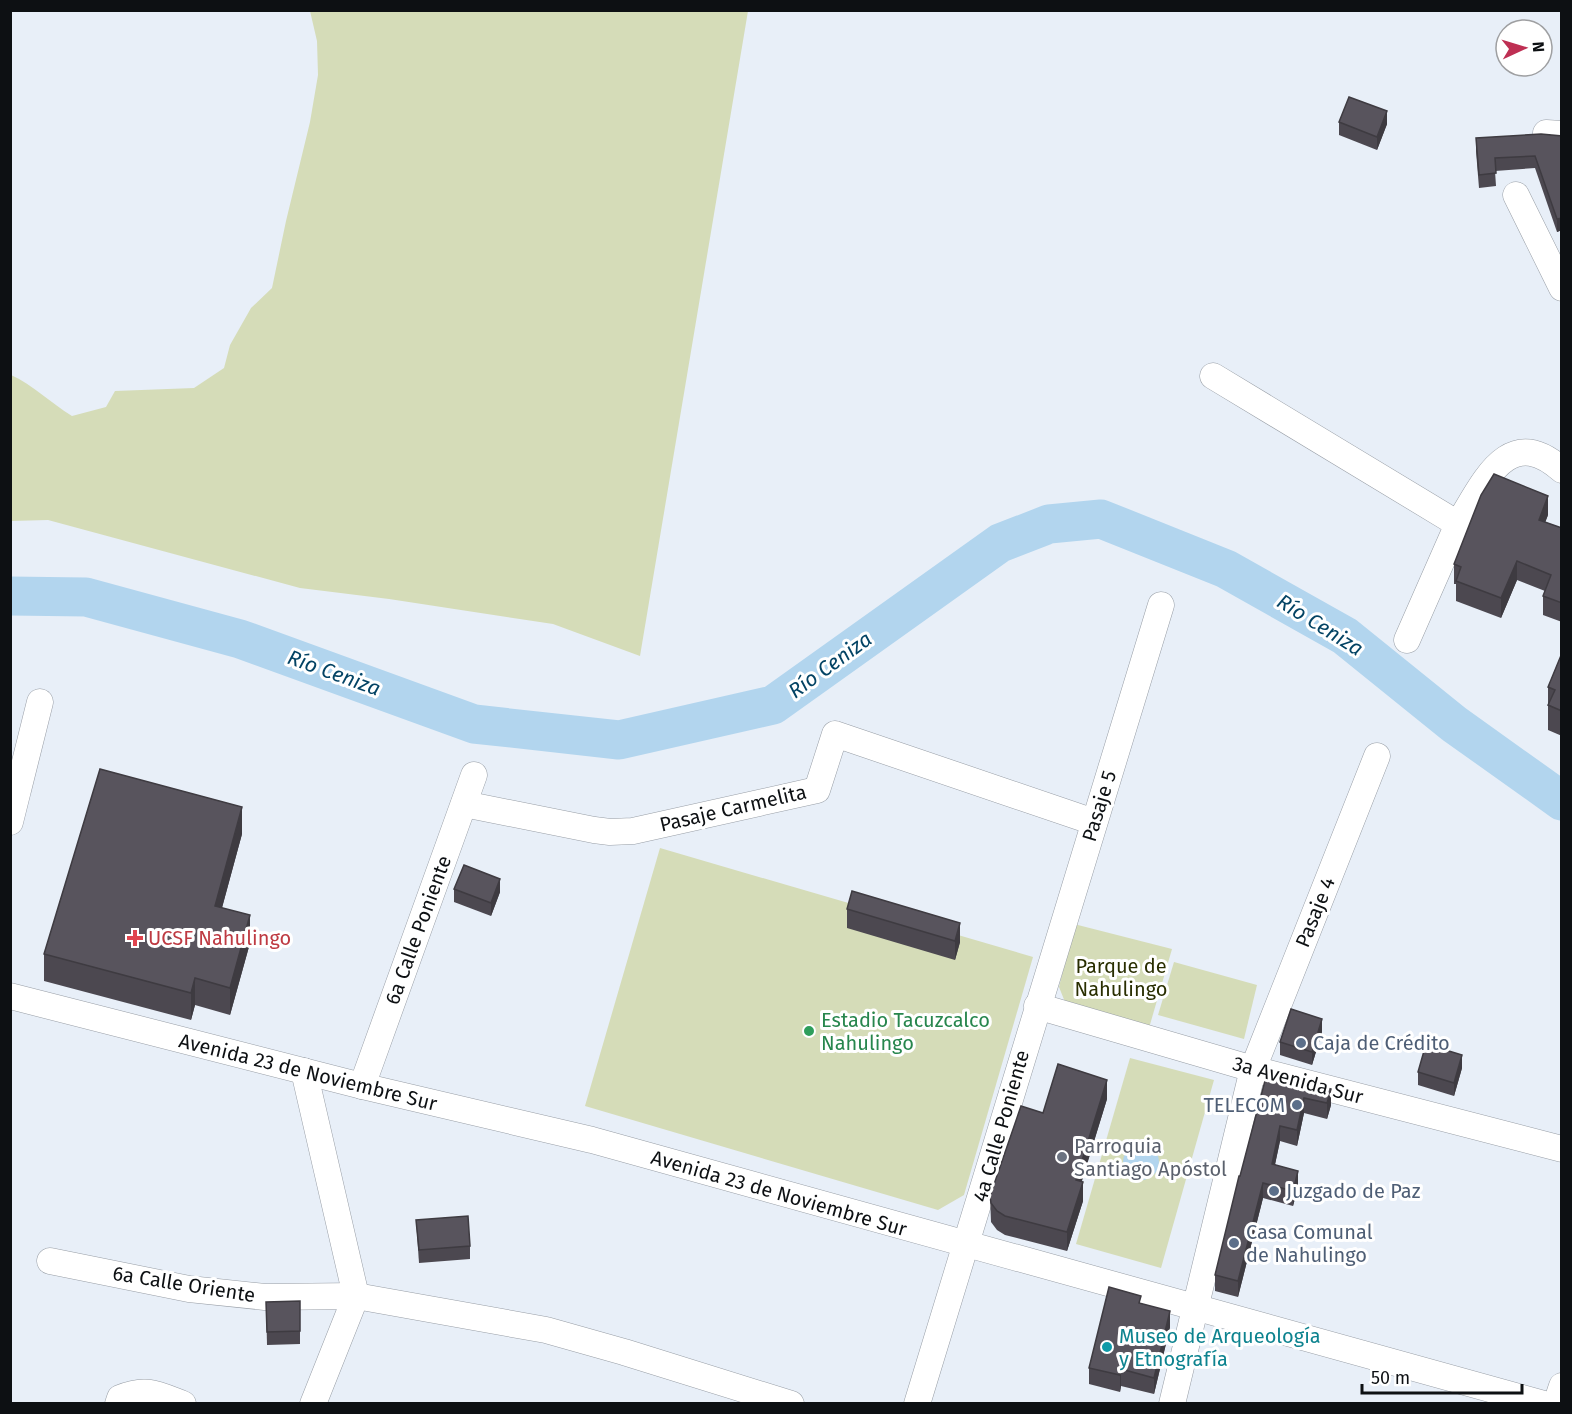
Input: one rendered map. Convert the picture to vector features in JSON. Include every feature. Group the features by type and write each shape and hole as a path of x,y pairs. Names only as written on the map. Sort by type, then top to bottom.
{"street":[{"path":"1516,195 1562,288"},
{"path":"1213,376 1458,524"},
{"path":"1407,640 1458,524 1491,472 1511,454 1533,451 1562,470"},
{"name":"Pasaje 5","path":"1037,1006 1161,605"},
{"path":"11,817 40,702"},
{"name":"Pasaje Carmelita","path":"464,804 594,830 633,831 817,790 835,734 1094,822"},
{"name":"Pasaje 4","path":"1172,1404 1254,1069 1377,756"},
{"name":"6a Calle Poniente","path":"362,1086 474,775"},
{"name":"Avenida 23 de Noviembre Sur","path":"10,996 362,1086 592,1140 1544,1404"},
{"name":"3a Avenida Sur","path":"1037,1006 1254,1069 1562,1149"},
{"name":"4a Calle Poniente","path":"917,1404 1037,1006"},
{"path":"304,1071 356,1296 313,1404"},
{"name":"6a Calle Oriente","path":"50,1261 189,1289 265,1297 356,1296 546,1330 791,1404"},
{"path":"1556,1404 1562,1386"},
{"path":"118,1404 120,1398 136,1391 155,1394 183,1404"}],"green space":[{"path":"310,11 748,11 640,656 553,624 300,588 48,520 11,521 11,375 72,416 106,407 115,391 194,388 224,368 230,345 251,308 272,288 310,122 318,75 317,41"},
{"name":"Estadio Tacuzcalco Nahulingo","path":"660,848 1033,957 964,1195 938,1210 585,1106"},
{"name":"Parque de Nahulingo","path":"1074,924 1172,949 1149,1028 1065,1002 1059,987"},
{"path":"1174,962 1257,985 1244,1039 1158,1015"},
{"name":"Parque de Nahulingo","path":"1130,1058 1214,1080 1161,1268 1076,1244"}],"water":[{"path":"1141,1144 1154,1149 1159,1162 1154,1175 1141,1180 1128,1175 1123,1162 1128,1149"}],"building":[{"path":"1349,97 1387,111 1377,137 1339,122"},
{"path":"1541,134 1562,136 1562,218 1557,219 1535,156 1495,158 1496,173 1479,175 1476,138"},
{"path":"1494,474 1548,496 1539,520 1562,528 1562,603 1543,596 1551,575 1517,561 1501,598 1456,581 1461,567 1454,564 1481,495"},
{"path":"1562,653 1562,711 1548,705 1555,690 1548,687"},
{"name":"UCSF Nahulingo","path":"100,769 242,807 215,906 250,915 230,988 195,978 191,993 44,954"},
{"path":"464,865 500,879 491,903 454,889"},
{"path":"852,891 960,923 955,941 847,909"},
{"path":"1291,1009 1322,1019 1312,1052 1280,1042"},
{"path":"1426,1044 1462,1055 1454,1083 1418,1072"},
{"path":"1058,1064 1107,1080 1076,1180 1083,1182 1067,1232 1005,1216 991,1203 990,1196 1021,1106 1043,1113"},
{"path":"1271,1073 1331,1089 1327,1103 1304,1098 1297,1130 1280,1126 1272,1164 1298,1171 1293,1191 1263,1183 1238,1281 1215,1275 1266,1077"},
{"path":"468,1216 470,1246 419,1250 416,1220"},
{"path":"1109,1287 1141,1296 1139,1303 1170,1311 1154,1378 1121,1369 1120,1375 1089,1368"},
{"path":"300,1301 300,1331 267,1332 266,1302"}],"waterway":[{"name":"Río Ceniza","path":"10,596 86,597 240,639 474,724 619,740 773,705 1000,543 1049,524 1101,519 1226,569 1345,636 1454,724 1562,801"}],"place":[{"name":"UCSF Nahulingo","path":"135,938"},
{"name":"Estadio Tacuzcalco Nahulingo","path":"809,1031"},
{"name":"Caja de Crédito","path":"1301,1043"},
{"name":"TELECOM","path":"1297,1105"},
{"name":"Parroquia Santiago Apóstol","path":"1062,1157"},
{"name":"Juzgado de Paz","path":"1274,1191"},
{"name":"Casa Comunal de Nahulingo","path":"1234,1243"},
{"name":"Museo de Arqueología y Etnografía","path":"1107,1347"}]}
